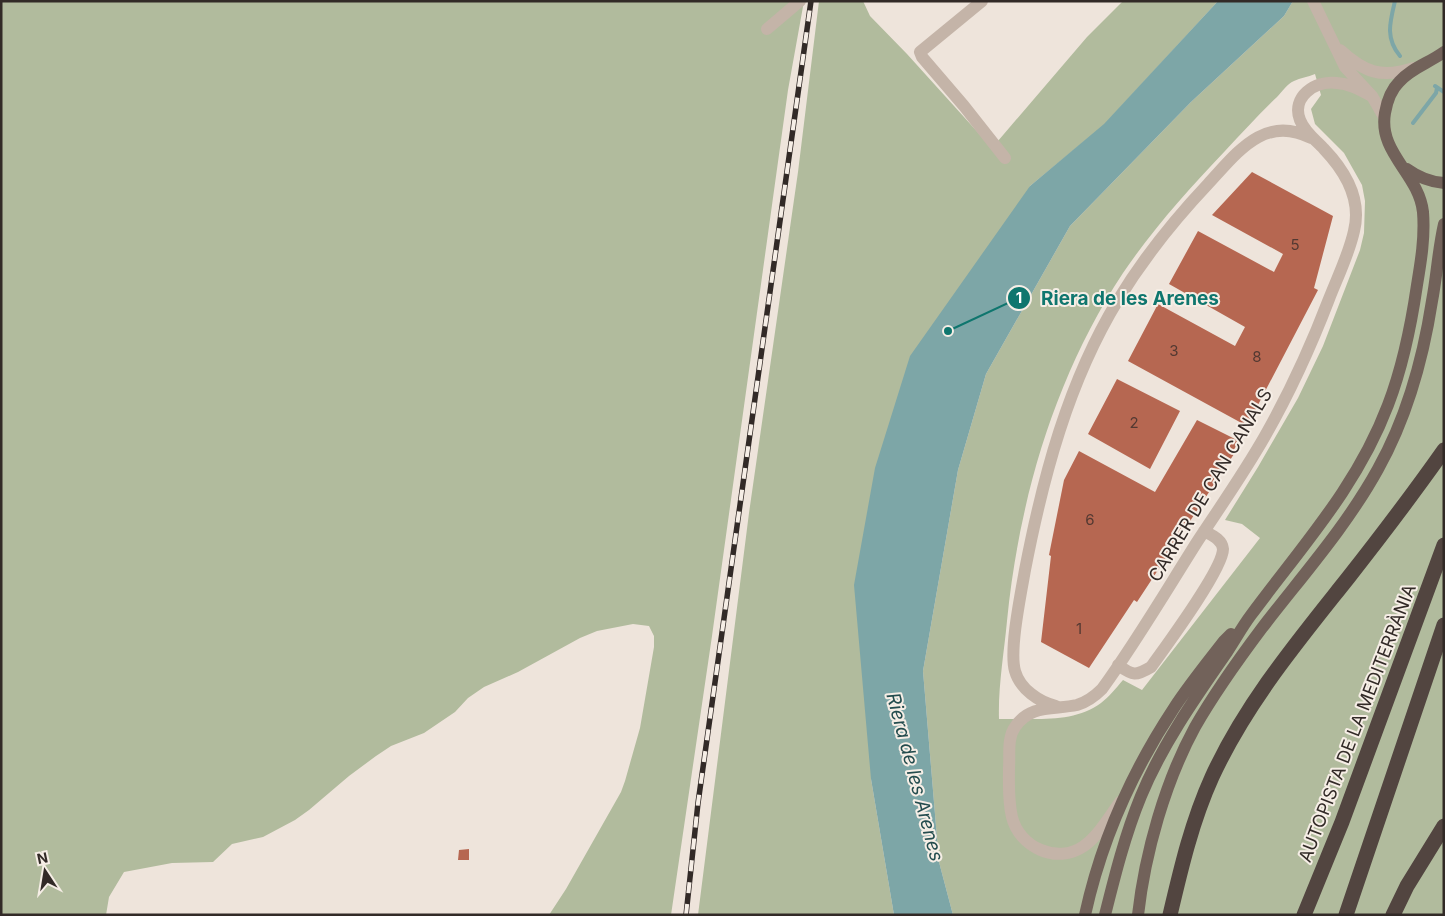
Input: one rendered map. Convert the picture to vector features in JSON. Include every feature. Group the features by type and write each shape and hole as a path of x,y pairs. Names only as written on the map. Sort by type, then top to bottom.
{"highway":[{"path":"1170,915 1186,847 1212,778 1250,708 1270,678 1396,516 1444,450"},
{"name":"AUTOPISTA DE LA MEDITERRÀNIA","path":"1304,915 1345,812 1444,545"},
{"path":"1346,915 1444,625"},
{"path":"1393,915 1412,878 1444,826"}],"main road":[{"path":"1427,63 1444,52"},
{"path":"1106,915 1116,868 1129,827 1155,766 1249,617 1308,542 1347,488 1380,426 1394,388 1410,327 1424,229 1420,196 1387,141 1384,118 1386,105 1398,82 1414,68 1444,60"},
{"path":"1398,160 1420,178 1444,183"},
{"path":"1138,915 1147,861 1160,815 1182,755 1194,729 1241,656 1327,547 1351,513 1379,467 1398,429 1413,387 1424,346 1444,224"},
{"path":"1085,915 1108,840 1139,768 1174,708 1224,641 1249,617"}],"street":[{"path":"982,1 920,52 922,57 1006,158"},
{"path":"1313,1 1345,67 1372,96 1384,118"},
{"path":"767,29 798,3"},
{"path":"1331,38 1351,60 1365,69 1391,73 1414,68"},
{"name":"CARRER DE CAN CANALS","path":"1129,790 1096,834 1082,847 1074,852 1056,854 1039,850 1024,838 1012,818 1009,798 1010,747 1014,727 1026,715 1040,709 1076,705 1089,700 1102,689 1265,436 1308,352 1354,230 1355,203 1350,183 1337,163 1305,130 1299,116 1298,104 1304,93 1318,85 1335,82 1353,86 1372,96"},
{"name":"CARRER DE CAN CANALS","path":"1061,707 1036,698 1022,684 1015,673 1014,650 1023,581 1046,472 1065,413 1080,376 1118,300 1146,260 1192,202 1248,143 1263,134 1282,131 1303,134 1316,141"},
{"path":"1118,665 1128,673 1139,674 1151,667 1209,581 1221,558 1223,548 1220,540 1204,531"}],"green space":[{"path":"1,1 804,1 788,90 671,915 549,915 566,889 621,792 625,781 640,728 654,647 654,636 649,626 633,624 597,631 580,638 518,672 484,687 468,698 455,712 424,733 391,746 376,756 295,820 263,837 232,844 213,862 172,863 124,872 109,897 106,915 1,915"},
{"path":"819,1 863,1 870,16 992,148 1087,37 1123,1 1218,1 1104,125 1030,186 871,779 894,915 698,915 749,513 798,172"},
{"path":"1293,1 1444,1 1444,915 953,915 939,862 923,671 958,470 986,374 1070,226 1191,102 1284,16","holes":["1315,74 1321,95 1311,109 1315,124 1344,153 1362,185 1365,201 1364,233 1360,250 1323,346 1298,398 1225,520 1242,524 1260,538 1142,690 1123,680 1101,703 1090,710 1078,714 1039,719 999,719 1000,682 1013,575 1031,484 1060,396 1078,354 1099,313 1134,257 1171,210 1291,82"]}],"water":[{"path":"1218,1 1293,1 1284,16 1191,102 1070,226 986,374 958,470 923,671 939,862 953,915 894,915 871,779 854,585 875,468 910,356 1030,186 1104,124"}],"building":[{"path":"1252,172 1333,216 1314,288 1318,290 1247,426 1128,361 1158,304 1235,346 1245,327 1169,284 1198,231 1274,272 1283,254 1212,215"},
{"path":"1117,379 1180,411 1150,469 1088,434"},
{"path":"1197,420 1239,441 1232,453 1234,454 1137,602 1134,600 1089,668 1041,642 1051,556 1049,555 1064,480 1079,451 1155,492"},
{"path":"469,849 469,860 458,860 459,850"}],"waterway":[{"path":"1395,1 1390,30 1392,43 1400,56"},
{"path":"1435,86 1444,92"},
{"path":"1413,123 1436,93 1437,88"}],"railway":[{"path":"686,915 698,803 811,1"}],"place":[{"name":"Riera de les Arenes","path":"948,331"}]}
